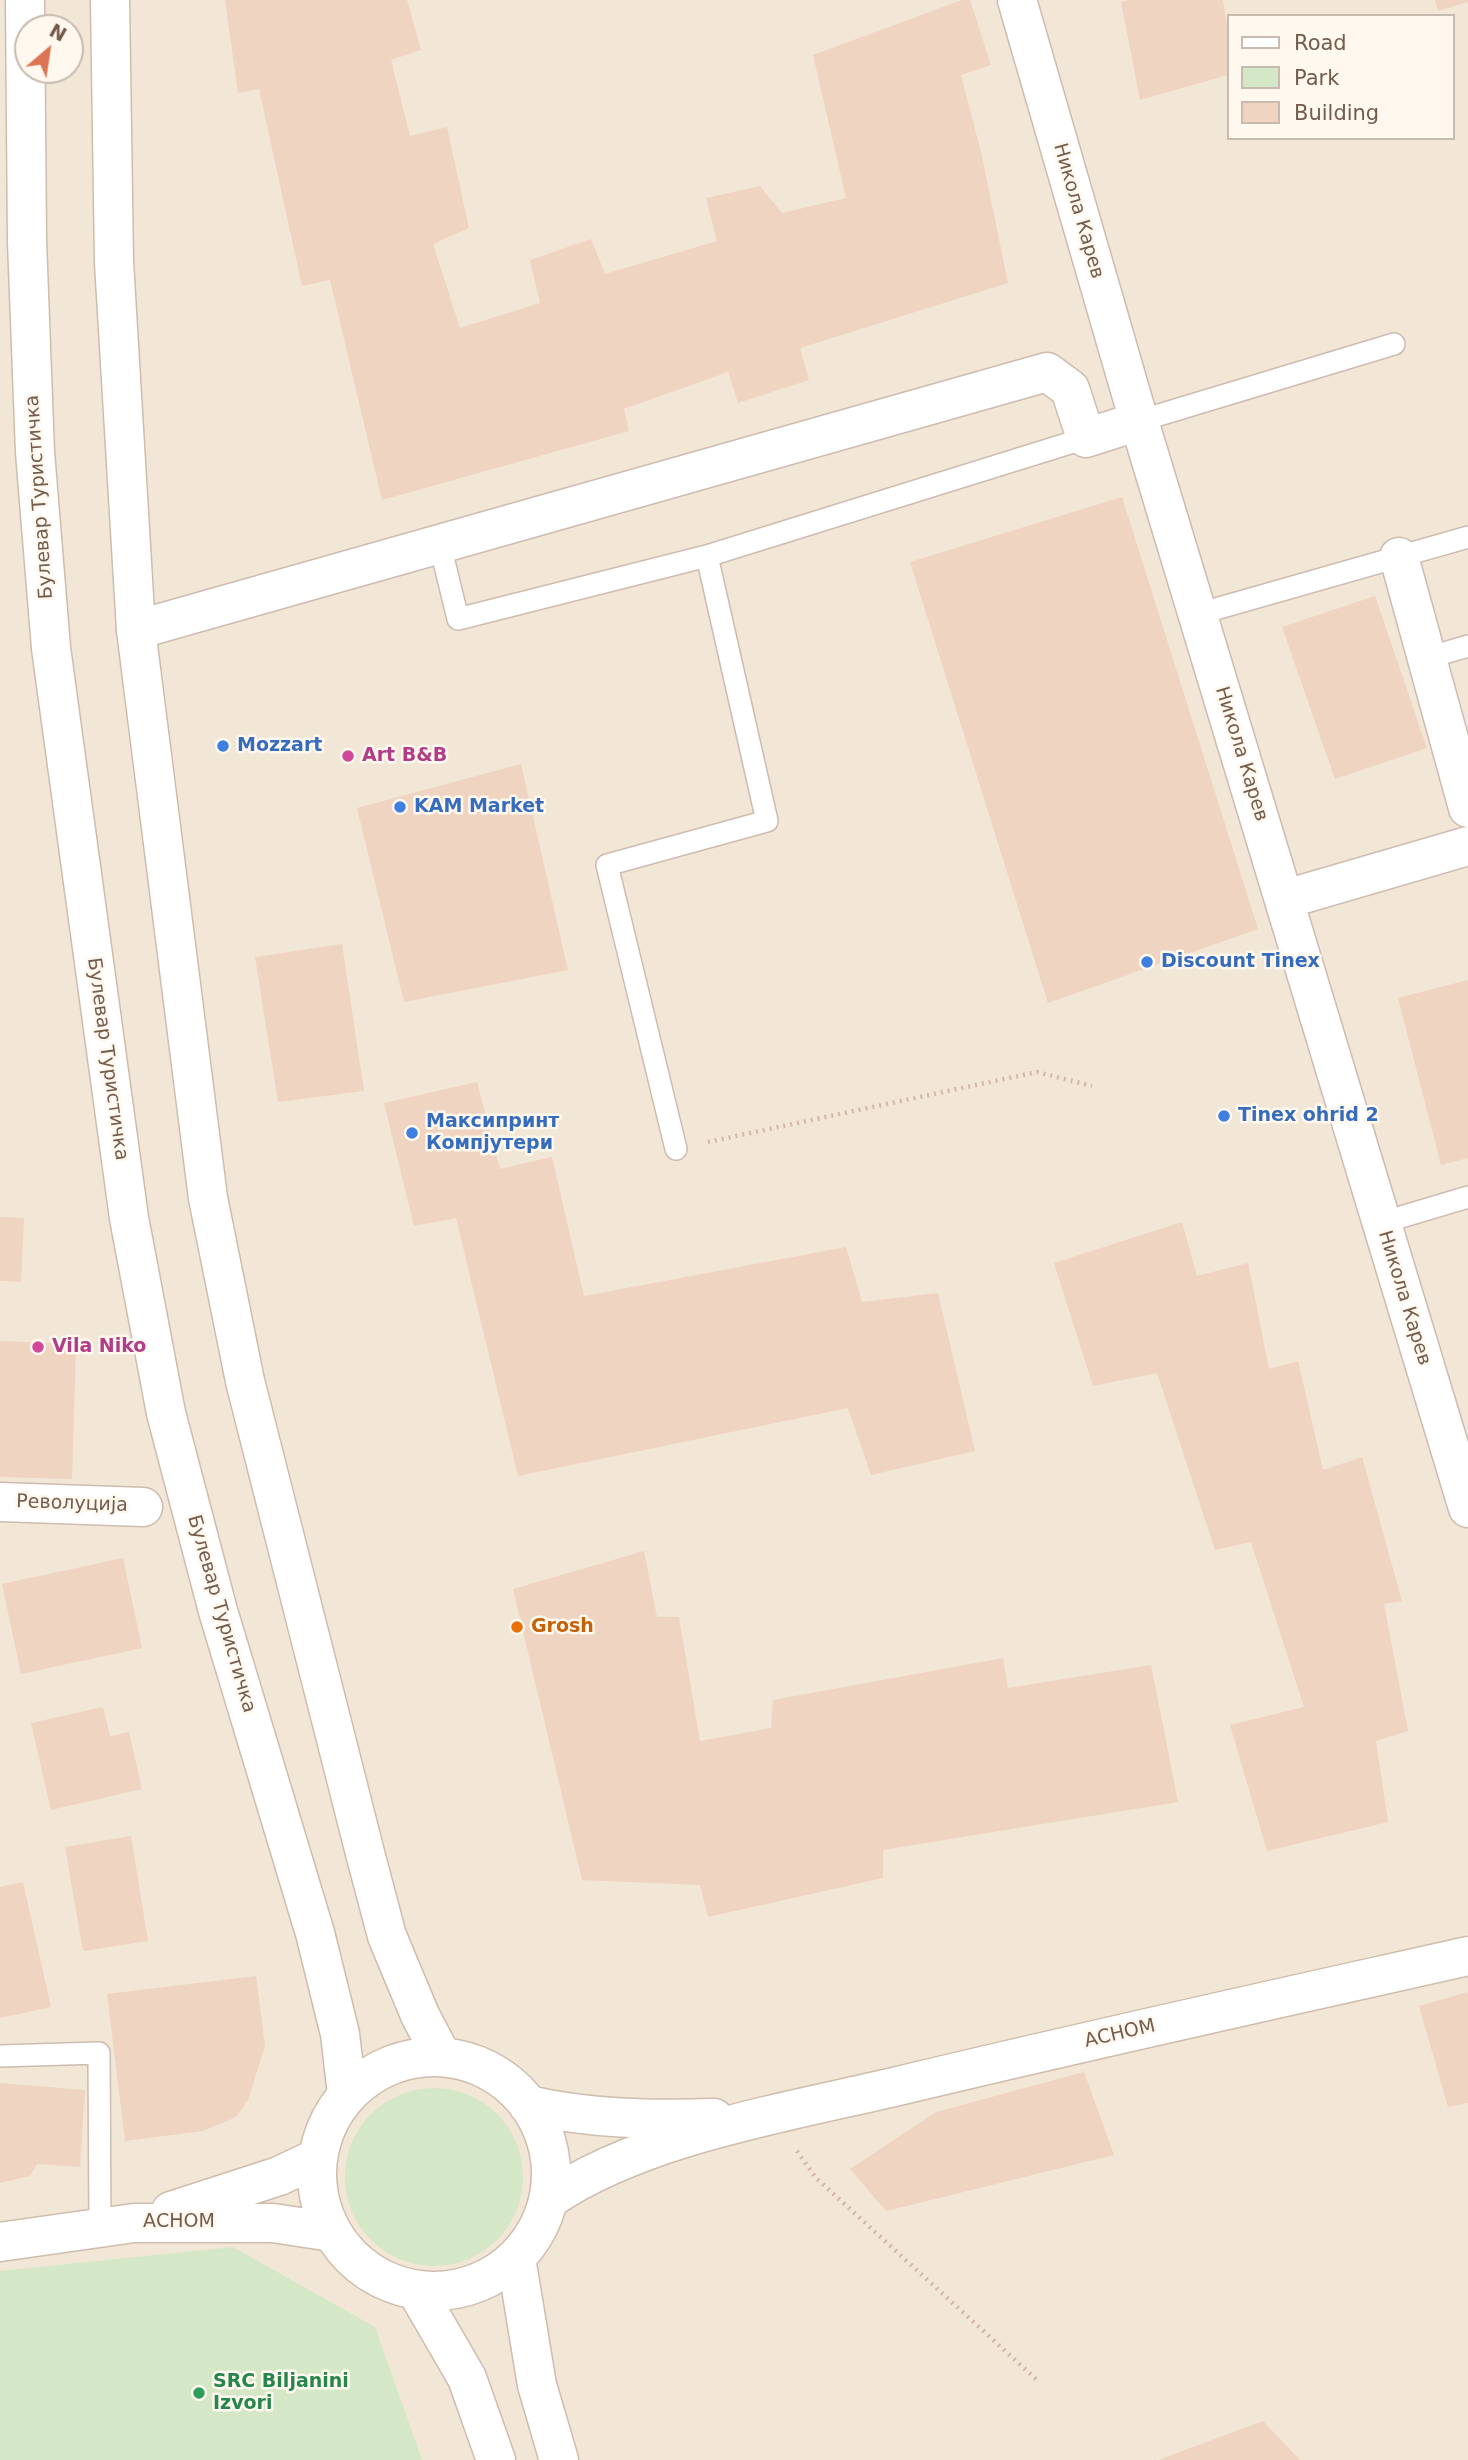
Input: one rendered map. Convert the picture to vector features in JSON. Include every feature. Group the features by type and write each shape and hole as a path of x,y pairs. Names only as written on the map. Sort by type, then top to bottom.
{"main road":[{"name":"Булевар Туристичка","path":"25,0 27,241 35,439 51,648 129,1218 166,1413 218,1611 315,1933 340,2034 348,2094"},
{"path":"110,0 114,262 136,630 208,1198 245,1381 387,1936 420,2015 442,2057"},
{"name":"Никола Карев","path":"1017,0 1139,421 1286,899 1468,1508"},
{"path":"136,630 1047,372 1070,389 1086,438 1139,421"},
{"path":"1399,556 1468,808"},
{"path":"1286,899 1468,846"},
{"name":"Револуција","path":"0,1502 143,1507"},
{"name":"АСНОМ","path":"548,2200 578,2180 626,2158 772,2116 1468,1956"},
{"path":"442,2057 475,2064 505,2081 528,2105 544,2134 551,2167 548,2200 536,2231 516,2258 487,2278 452,2290 416,2290 382,2280 354,2260 332,2232 318,2197 317,2158 327,2124 348,2094 375,2072 408,2059 442,2057"},
{"name":"АСНОМ","path":"528,2105 572,2115 657,2120 772,2116"},
{"name":"АСНОМ","path":"117,2225 279,2176 317,2158"},
{"name":"АСНОМ","path":"0,2242 117,2225 273,2223 332,2232"},
{"path":"516,2258 537,2385 559,2460"},
{"path":"416,2290 467,2378 496,2460"}],"lane":[{"path":"1139,421 1394,344"},
{"path":"440,545 458,619 707,556 1086,438"},
{"path":"1198,614 1468,537"},
{"path":"676,1149 607,865 767,821 707,556"},
{"path":"1427,658 1468,646"},
{"path":"1381,1223 1468,1197"},
{"path":"0,2056 99,2053 117,2225"}],"path":[{"path":"676,1149 1037,1072 1092,1086"},
{"path":"772,2116 817,2178 1037,2380"}],"shaded area":[{"path":"0,0 1468,0 1468,2460 0,2460"}],"green space":[{"path":"434,2088 468,2095 497,2114 516,2143 523,2177 516,2211 497,2240 468,2259 434,2266 400,2259 371,2240 352,2211 345,2177 352,2143 371,2114 400,2095"},
{"name":"SRC Biljanini Izvori","path":"233,2247 375,2327 422,2460 0,2460 0,2271"}],"building":[{"path":"225,0 407,0 421,50 391,60 410,136 447,127 469,228 433,244 460,328 540,303 530,260 591,239 605,274 717,241 706,198 760,186 782,213 846,198 813,55 962,0 970,0 991,65 961,75 982,156 1008,283 800,348 809,380 738,403 728,372 624,409 629,431 382,500 330,280 302,286 259,89 238,93"},
{"path":"1223,0 1226,19 1226,76 1140,100 1121,2"},
{"path":"1435,0 1468,0 1468,2 1438,11"},
{"path":"1122,497 1258,929 1048,1003 910,562"},
{"path":"1375,596 1427,748 1335,779 1282,627"},
{"path":"521,764 568,970 404,1002 357,808"},
{"path":"342,944 364,1091 278,1102 255,957"},
{"path":"1468,980 1468,1158 1441,1165 1398,998"},
{"path":"477,1082 500,1169 552,1157 584,1296 846,1247 862,1302 938,1293 975,1451 871,1475 848,1408 518,1476 456,1218 414,1226 384,1103"},
{"path":"0,1217 24,1218 21,1282 0,1281"},
{"path":"1182,1222 1197,1276 1248,1263 1269,1369 1298,1361 1323,1470 1362,1457 1402,1601 1384,1604 1408,1731 1376,1741 1388,1822 1267,1851 1230,1725 1304,1707 1251,1542 1215,1550 1157,1373 1093,1386 1054,1263"},
{"path":"0,1341 76,1344 72,1479 0,1477"},
{"path":"644,1551 657,1617 679,1617 700,1741 771,1728 773,1700 1003,1658 1008,1688 1151,1665 1178,1802 883,1850 883,1878 708,1917 700,1885 582,1880 513,1589"},
{"path":"123,1558 142,1648 21,1674 2,1584"},
{"path":"103,1707 110,1736 129,1732 142,1789 51,1810 31,1723"},
{"path":"131,1836 148,1941 83,1951 65,1847"},
{"path":"23,1882 51,2007 0,2018 0,1887"},
{"path":"256,1976 265,2046 248,2100 236,2117 203,2131 125,2141 107,1994"},
{"path":"1468,1992 1468,2103 1448,2107 1419,2006"},
{"path":"1084,2072 1114,2155 886,2211 850,2169 936,2112"},
{"path":"0,2083 85,2090 80,2167 37,2164 30,2176 0,2183"},
{"path":"1263,2421 1300,2460 1158,2460"}],"place":[{"name":"Mozzart","path":"223,746"},
{"name":"Art B&B","path":"348,756"},
{"name":"KAM Market","path":"400,807"},
{"name":"Discount Tinex","path":"1147,962"},
{"name":"Tinex ohrid 2","path":"1224,1116"},
{"name":"Максипринт Компјутери","path":"412,1133"},
{"name":"Vila Niko","path":"38,1347"},
{"name":"Grosh","path":"517,1627"},
{"name":"SRC Biljanini Izvori","path":"199,2393"}]}
